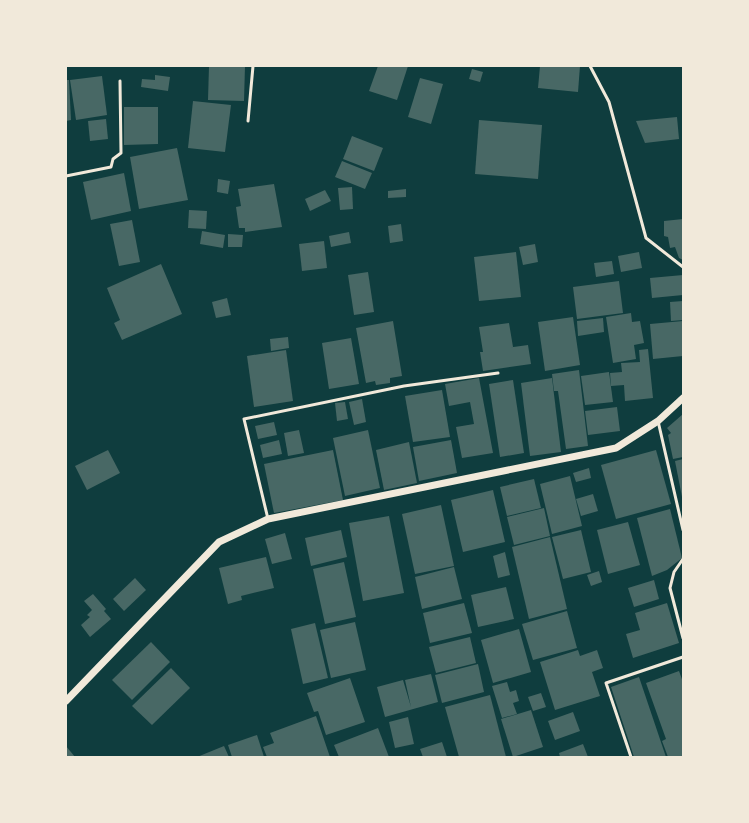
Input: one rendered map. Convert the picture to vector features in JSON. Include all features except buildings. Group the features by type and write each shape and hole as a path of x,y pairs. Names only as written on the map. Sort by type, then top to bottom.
{"street":[{"path":"66,701 219,542 268,519 616,448 658,420 683,398"}],"lane":[{"path":"248,121 253,66"},
{"path":"590,66 609,102 646,238 683,267"},
{"path":"66,176 112,167 113,159 120,153 120,81"},
{"path":"268,519 244,419 404,386 498,373"},
{"path":"658,420 683,530"},
{"path":"683,560 674,572 670,588 683,638"},
{"path":"631,757 606,683 683,657"}]}
